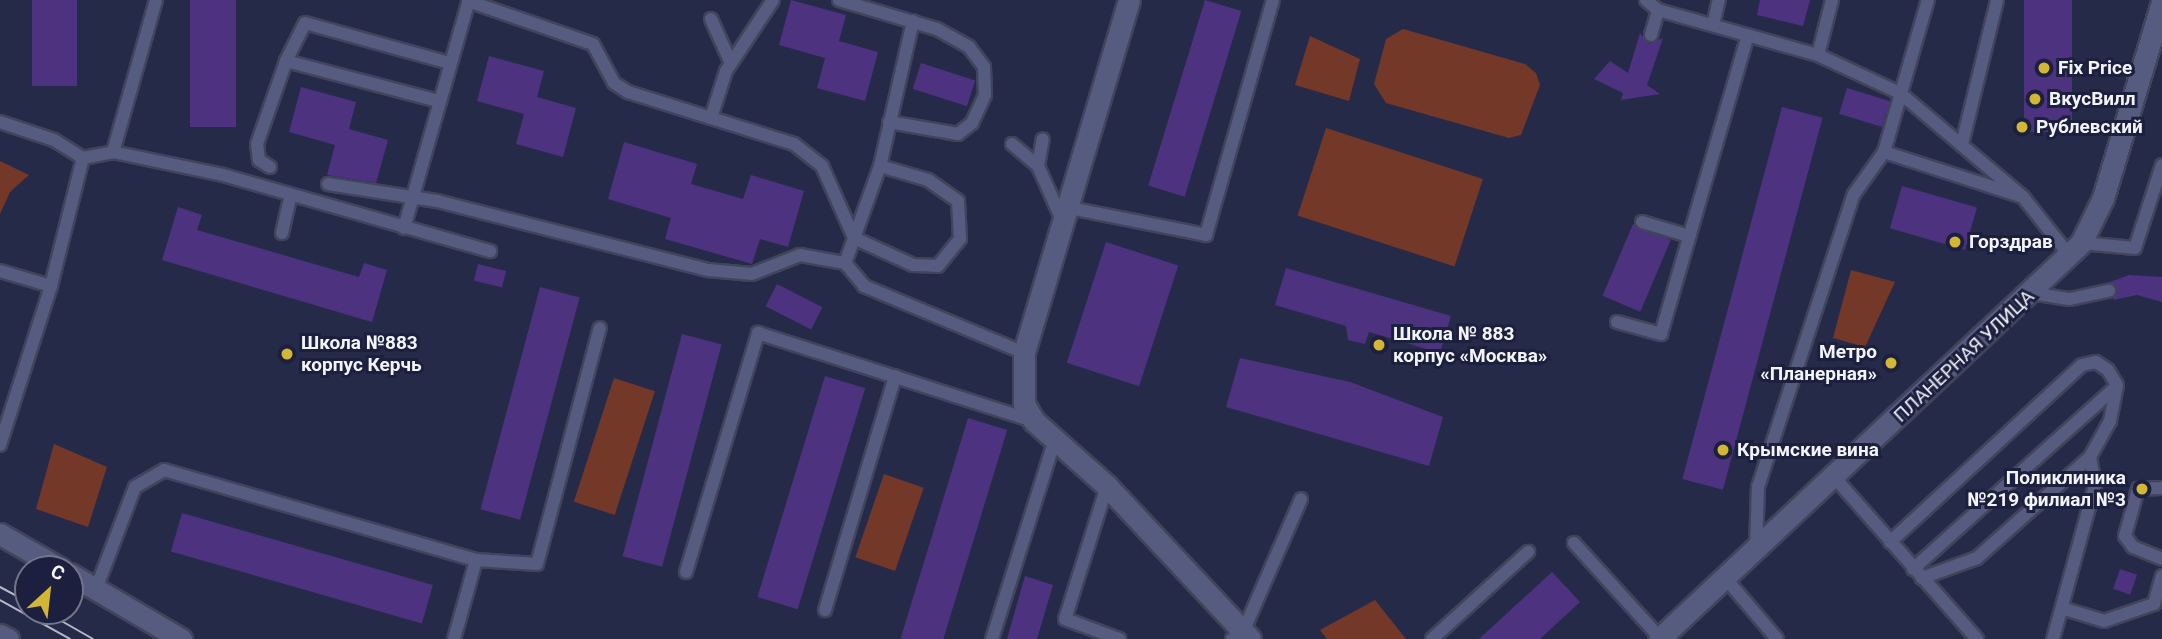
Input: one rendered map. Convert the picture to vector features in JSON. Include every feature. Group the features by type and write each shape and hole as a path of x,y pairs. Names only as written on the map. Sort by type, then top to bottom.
{"main road":[{"path":"1129,0 1063,213 1024,353 1021,386 1034,421 1056,436 1107,486 1242,637"},
{"name":"ПЛАНЕРНАЯ УЛИЦА","path":"1660,638 1727,580 2076,250 2103,198 2162,3"},
{"path":"0,534 37,555"},
{"path":"84,582 181,639"},
{"path":"0,635 8,639"}],"lane":[{"path":"113,152 156,0"},
{"path":"711,118 731,63 773,0"},
{"path":"839,0 913,21 969,47 984,67 985,95 972,123 958,134 889,122"},
{"path":"1012,145 1038,166 1063,213 1206,235 1273,0"},
{"path":"1646,0 1658,10 1818,55 1900,93 1963,140 2076,250 2134,248 2162,165"},
{"path":"1713,25 1719,0"},
{"path":"1818,55 1832,0"},
{"path":"1756,552 1758,488 1854,194 1884,152 1928,0"},
{"path":"1963,140 1997,0"},
{"path":"404,228 468,1 571,32 593,44 614,83 628,92 711,118 814,157 854,238 913,265 938,266 960,239 958,201 949,191 880,166"},
{"path":"1651,36 1658,10"},
{"path":"711,19 731,63"},
{"path":"845,263 880,166 913,21"},
{"path":"270,167 259,160 257,144 285,61 304,23 449,63"},
{"path":"1617,322 1661,334 1748,35"},
{"path":"285,61 439,101"},
{"path":"0,122 54,140 83,158 113,152 291,195 490,251"},
{"path":"1038,166 1043,139"},
{"path":"1884,152 2023,197"},
{"path":"0,445 51,286 83,158"},
{"path":"328,184 436,201 708,270 752,274 800,255 845,263 864,286 1024,353"},
{"path":"282,233 291,195"},
{"path":"1642,222 1689,236"},
{"path":"0,271 51,286"},
{"path":"2031,293 2070,299 2109,291"},
{"path":"96,589 135,487 164,470 476,560 537,564 600,328"},
{"path":"686,572 758,333 1034,421"},
{"path":"1890,542 2082,365 2096,362 2117,386"},
{"path":"825,611 895,376"},
{"path":"1917,573 1978,558 2090,457 2110,421 2117,386"},
{"path":"1917,573 2117,386"},
{"path":"992,639 1056,436"},
{"path":"2053,639 2065,609 2095,485 2090,457"},
{"path":"1835,478 1976,639"},
{"path":"1107,486 1065,619 1119,639"},
{"path":"2162,488 2138,489 2125,536 2133,547 2162,559"},
{"path":"1242,637 1301,499"},
{"path":"1574,543 1660,638"},
{"path":"1432,639 1528,552"},
{"path":"454,639 476,560"},
{"path":"2065,609 2104,621 2154,604 2162,576"},
{"path":"1727,580 1777,639"}],"shaded area":[{"path":"1403,29 1525,64 1536,73 1540,85 1521,135 1509,138 1386,103 1374,84 1386,39"},
{"path":"1310,36 1360,59 1349,101 1295,85"},
{"path":"1326,128 1483,179 1454,266 1298,215"},
{"path":"0,161 29,175 10,192 0,214"},
{"path":"1851,270 1895,282 1865,347 1833,338"},
{"path":"614,378 655,391 615,515 574,502"},
{"path":"54,444 107,467 88,527 36,509"},
{"path":"884,474 924,488 895,571 855,557"},
{"path":"1375,600 1406,639 1327,639 1320,630"}],"building":[{"path":"32,0 77,0 77,86 32,86"},
{"path":"190,0 236,0 236,127 190,127"},
{"path":"791,0 846,15 839,41 878,52 865,101 817,88 825,58 779,45"},
{"path":"1205,0 1241,11 1185,197 1148,186"},
{"path":"1760,0 1810,0 1803,26 1757,15"},
{"path":"2024,0 2072,0 2072,132 2024,132"},
{"path":"1640,33 1649,44 1663,38 1647,85 1660,94 1621,100 1623,93 1594,79 1610,61 1628,73"},
{"path":"489,56 544,71 537,97 576,108 563,157 516,144 524,114 477,101"},
{"path":"921,63 975,81 967,106 913,89"},
{"path":"301,87 356,102 349,129 388,140 376,183 327,175 335,145 289,132"},
{"path":"1847,88 1890,101 1882,127 1839,114"},
{"path":"1782,107 1823,118 1723,490 1682,479"},
{"path":"624,142 697,164 691,184 743,199 751,175 804,191 788,247 760,239 752,264 665,239 671,218 608,199"},
{"path":"1902,186 1977,207 1965,250 1890,228"},
{"path":"178,207 202,215 197,230 359,277 364,263 387,270 372,322 162,260"},
{"path":"1633,224 1671,240 1640,312 1603,296"},
{"path":"1106,242 1178,265 1139,386 1067,363"},
{"path":"478,264 506,271 502,288 474,280"},
{"path":"1286,268 1451,316 1440,353 1369,332 1365,344 1348,340 1346,326 1275,305"},
{"path":"2129,275 2162,277 2162,302 2137,295 2113,300 2117,289 2107,283"},
{"path":"777,284 822,307 811,329 766,306"},
{"path":"540,287 580,298 520,520 480,509"},
{"path":"682,334 722,345 662,567 622,556"},
{"path":"1240,358 1350,382 1443,417 1429,466 1226,407"},
{"path":"825,376 865,388 798,609 757,597"},
{"path":"968,418 1007,430 943,639 901,638"},
{"path":"182,513 433,585 422,623 171,551"},
{"path":"2120,569 2137,575 2130,595 2113,589"},
{"path":"1552,572 1580,602 1540,639 1479,639"},
{"path":"1025,576 1053,585 1037,639 1007,639"}],"tram line":[{"path":"0,587 14,594"},
{"path":"0,600 70,639"},
{"path":"68,625 93,639"}],"place":[{"name":"Fix Price","path":"2044,68"},
{"name":"ВкусВилл","path":"2035,99"},
{"name":"Рублевский","path":"2022,127"},
{"name":"Горздрав","path":"1955,242"},
{"name":"Школа № 883 корпус «Москва»","path":"1379,345"},
{"name":"Школа №883 корпус Керчь","path":"287,354"},
{"name":"Метро «Планерная»","path":"1891,363"},
{"name":"Крымские вина","path":"1723,450"},
{"name":"Поликлиника №219 филиал №3","path":"2142,489"}]}
